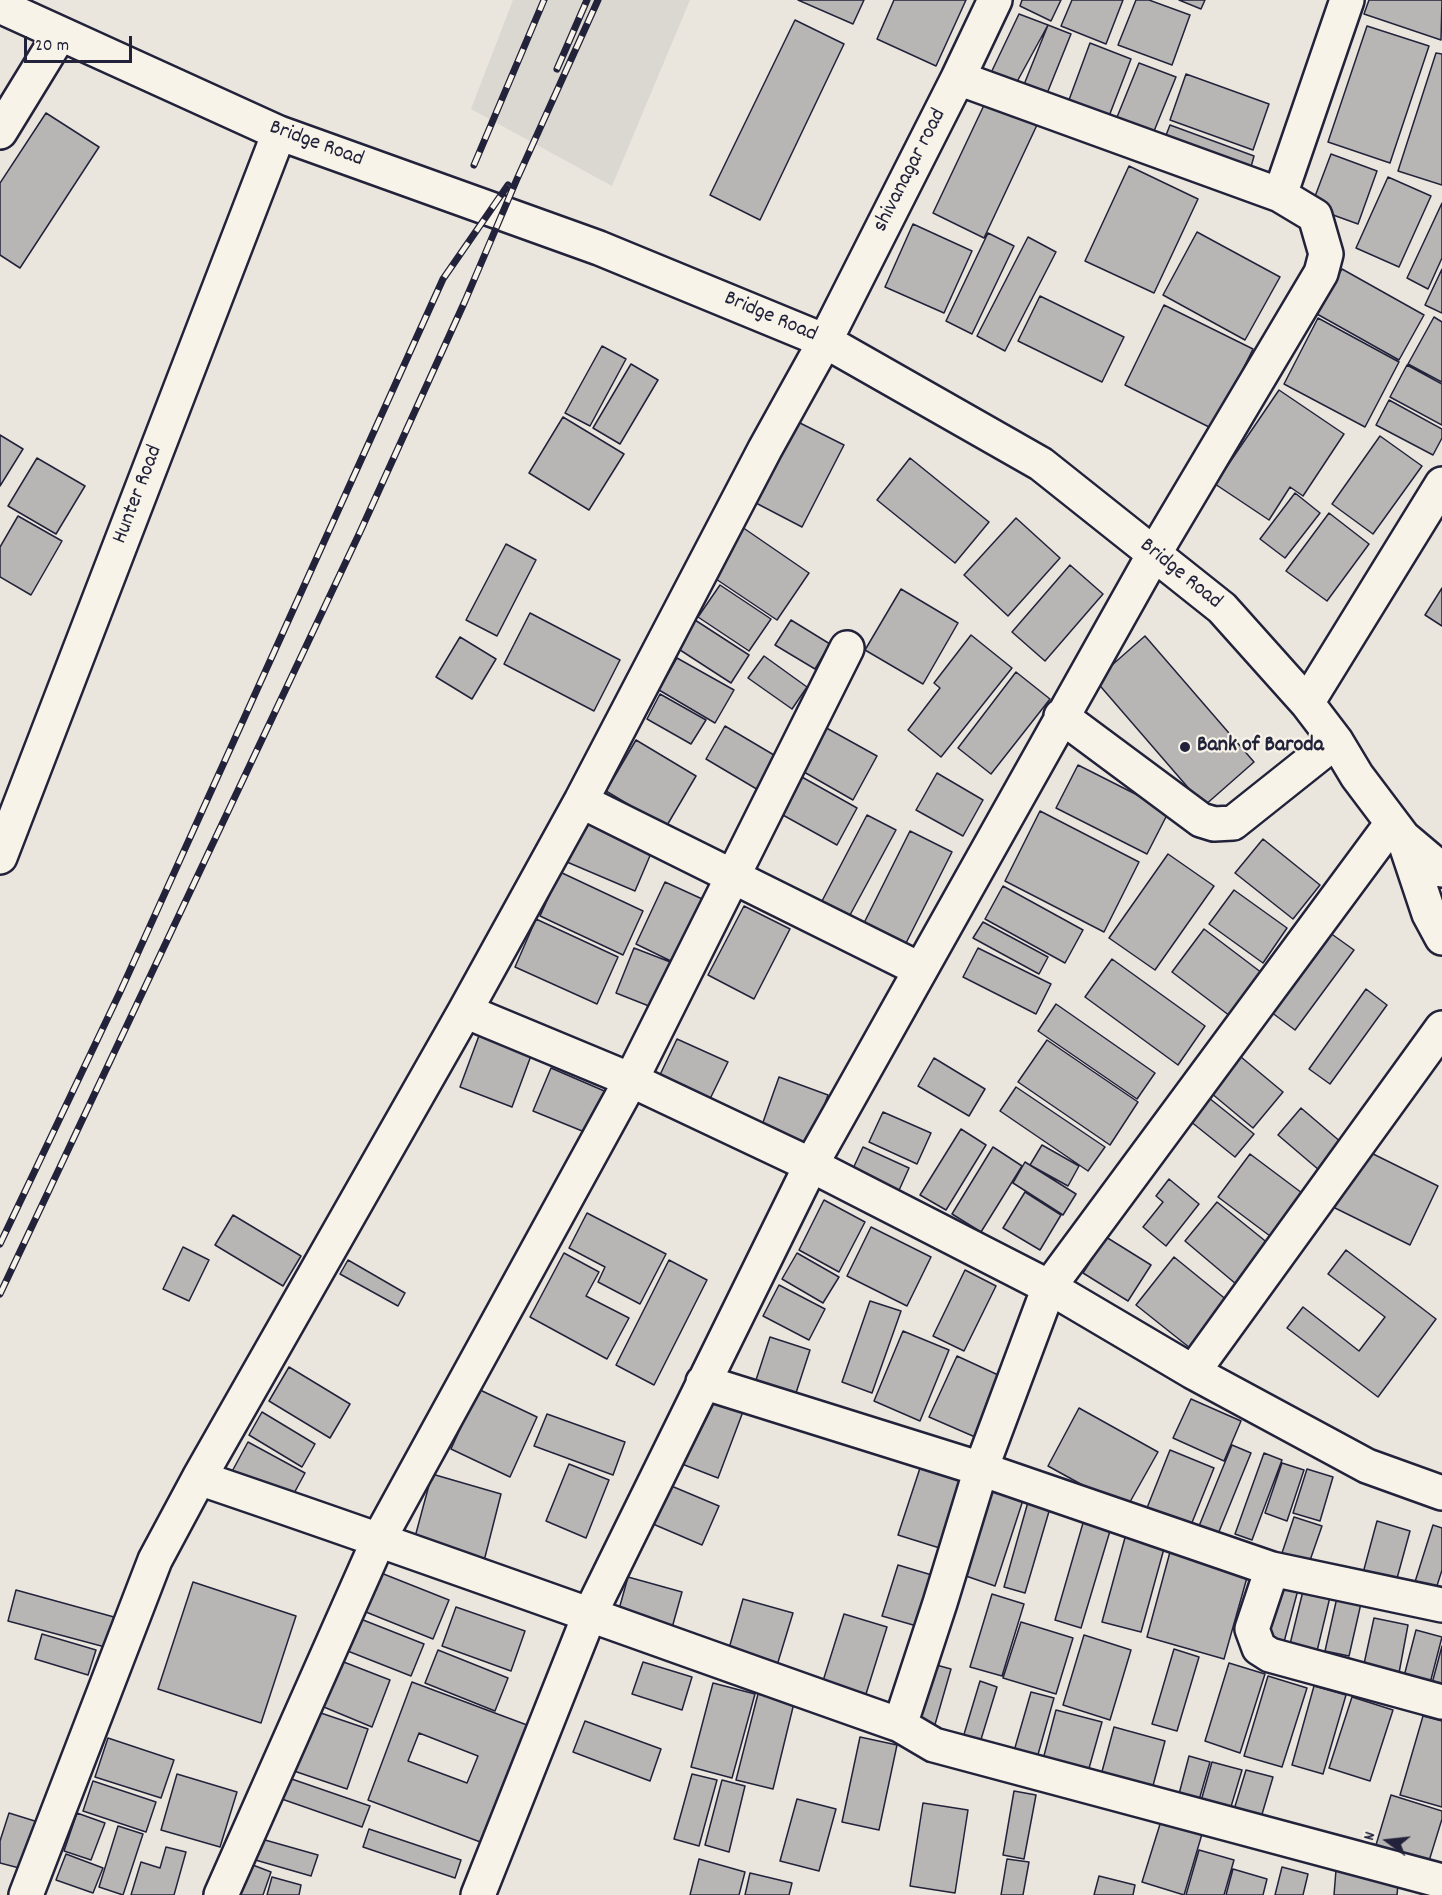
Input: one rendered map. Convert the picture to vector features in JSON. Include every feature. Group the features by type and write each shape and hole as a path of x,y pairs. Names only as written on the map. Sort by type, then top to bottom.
{"street":[{"name":"shivanagar road","path":"26,1895 155,1560 581,801 765,450 825,341 995,0"},
{"path":"1280,195 1347,0"},
{"name":"Bridge Road","path":"0,6 279,133 599,248 825,341 1041,464 1222,608 1307,703 1397,830 1442,870"},
{"path":"0,132 60,34"},
{"path":"478,1895 589,1616 811,1165 1061,716 1321,273 1326,254 1315,216 1280,195 958,78"},
{"name":"Hunter Road","path":"0,857 279,133"},
{"path":"1307,703 1442,484"},
{"path":"221,1895 379,1539 631,1080 848,648"},
{"path":"1061,716 1201,820 1214,824 1233,823 1336,741"},
{"path":"581,801 919,969"},
{"path":"900,1725 981,1469 1049,1287 1397,830"},
{"name":"Bridge Road","path":"1397,830 1429,914 1442,938"},
{"path":"465,1011 631,1080 811,1165 1049,1287 1193,1372 1367,1466 1442,1493"},
{"path":"1193,1372 1442,1028"},
{"path":"703,1382 981,1469 1272,1569 1442,1605"},
{"path":"199,1478 379,1539 589,1616 900,1725 933,1744 1442,1881"},
{"path":"1272,1569 1252,1629 1259,1648 1270,1655 1442,1702"},
{"path":"0,1886 26,1895"}],"shaded area":[{"path":"513,0 690,0 612,186 471,109"}],"building":[{"path":"798,0 864,0 853,24"},
{"path":"894,0 966,0 936,66 877,39"},
{"path":"1022,0 1061,0 1051,21 1020,6"},
{"path":"1072,0 1123,0 1106,44 1061,26"},
{"path":"1136,0 1149,0 1190,15 1172,65 1118,45"},
{"path":"1179,0 1205,0 1201,9"},
{"path":"1369,0 1442,0 1441,40 1364,14"},
{"path":"1019,14 1048,25 1013,89 989,77"},
{"path":"795,20 844,44 760,220 710,195"},
{"path":"1048,25 1071,34 1044,101 1021,92"},
{"path":"1367,26 1429,46 1390,163 1328,142"},
{"path":"1090,43 1131,59 1106,124 1066,108"},
{"path":"1436,53 1442,54 1442,185 1398,171"},
{"path":"1139,63 1176,77 1150,141 1113,127"},
{"path":"1186,74 1269,104 1253,150 1170,120"},
{"path":"986,101 1037,125 984,238 933,213"},
{"path":"46,113 99,147 20,268 0,255 0,183"},
{"path":"1170,125 1254,156 1249,174 1163,143"},
{"path":"1331,154 1377,171 1358,224 1311,207"},
{"path":"1129,166 1198,199 1154,293 1085,261"},
{"path":"1388,177 1431,196 1399,267 1356,248"},
{"path":"1442,203 1442,258 1428,289 1407,278"},
{"path":"913,224 972,251 944,313 885,287"},
{"path":"1197,232 1280,277 1245,340 1163,295"},
{"path":"988,233 1014,246 972,334 946,321"},
{"path":"1028,237 1056,252 1005,351 977,336"},
{"path":"1342,269 1424,315 1399,360 1317,314"},
{"path":"1442,269 1442,313 1425,305"},
{"path":"1040,296 1124,337 1102,382 1018,341"},
{"path":"1164,305 1253,349 1213,429 1125,385"},
{"path":"1434,317 1442,322 1442,382 1408,364"},
{"path":"1318,318 1399,362 1365,427 1284,384"},
{"path":"602,346 626,359 590,426 565,413"},
{"path":"631,364 658,380 620,444 593,428"},
{"path":"1407,365 1442,384 1442,425 1390,397"},
{"path":"1279,390 1344,434 1303,496 1290,487 1269,520 1215,484"},
{"path":"1389,400 1442,429 1442,438 1433,455 1376,425"},
{"path":"563,417 624,454 589,510 529,473"},
{"path":"796,421 844,445 802,527 754,502"},
{"path":"0,435 23,449 0,486"},
{"path":"1380,436 1422,466 1373,534 1332,504"},
{"path":"37,458 85,486 56,534 8,506"},
{"path":"910,458 989,522 955,563 877,500"},
{"path":"1295,493 1320,513 1285,558 1260,539"},
{"path":"1329,513 1369,544 1327,601 1286,571"},
{"path":"18,516 62,541 31,595 0,577 0,547"},
{"path":"1016,518 1060,558 1008,616 964,575"},
{"path":"742,527 809,573 777,620 710,575"},
{"path":"506,544 536,560 497,636 466,620"},
{"path":"1070,565 1103,594 1045,661 1012,632"},
{"path":"720,585 771,619 749,651 698,617"},
{"path":"1442,588 1442,626 1425,615"},
{"path":"901,589 958,623 923,684 865,650"},
{"path":"530,613 620,660 594,711 504,664"},
{"path":"695,620 749,655 731,683 677,648"},
{"path":"791,620 830,644 815,669 775,645"},
{"path":"971,635 1012,668 941,757 908,730 940,688 934,683"},
{"path":"1145,636 1254,762 1204,806 1095,680"},
{"path":"460,637 496,659 472,699 436,677"},
{"path":"764,656 807,687 792,709 748,678"},
{"path":"677,658 734,690 715,723 659,690"},
{"path":"1016,672 1050,699 991,774 958,748"},
{"path":"660,694 706,720 691,744 647,719"},
{"path":"821,725 877,756 853,800 797,768"},
{"path":"725,726 779,758 760,791 706,759"},
{"path":"636,740 696,776 666,827 606,791"},
{"path":"1078,765 1169,811 1147,854 1056,808"},
{"path":"793,772 857,808 837,845 772,809"},
{"path":"937,773 983,800 963,836 916,810"},
{"path":"1040,811 1139,862 1104,932 1005,881"},
{"path":"867,815 896,830 850,915 822,901"},
{"path":"584,822 652,851 635,891 567,862"},
{"path":"910,831 952,852 901,953 859,933"},
{"path":"1263,839 1320,885 1293,919 1235,873"},
{"path":"1168,854 1214,886 1155,970 1109,938"},
{"path":"560,872 643,911 623,955 540,916"},
{"path":"665,882 711,903 681,966 636,944"},
{"path":"1003,886 1083,930 1065,963 985,919"},
{"path":"1234,890 1287,928 1263,963 1209,924"},
{"path":"744,906 790,929 754,999 708,975"},
{"path":"536,919 618,957 597,1004 515,967"},
{"path":"983,922 1048,957 1039,974 973,938"},
{"path":"1204,929 1262,973 1230,1016 1172,972"},
{"path":"1326,930 1354,950 1295,1030 1267,1009"},
{"path":"634,948 678,965 659,1010 616,993"},
{"path":"978,948 1051,984 1036,1014 963,977"},
{"path":"1112,959 1205,1026 1178,1065 1085,997"},
{"path":"1366,989 1387,1005 1330,1084 1309,1069"},
{"path":"1056,1004 1155,1073 1137,1099 1038,1031"},
{"path":"480,1033 532,1053 512,1107 460,1087"},
{"path":"677,1039 728,1062 708,1103 658,1079"},
{"path":"1047,1040 1138,1102 1110,1145 1018,1082"},
{"path":"1235,1052 1283,1092 1253,1128 1205,1088"},
{"path":"934,1058 985,1089 969,1116 918,1086"},
{"path":"551,1068 609,1093 592,1135 533,1111"},
{"path":"779,1077 828,1095 810,1145 761,1128"},
{"path":"1016,1087 1105,1147 1088,1171 1000,1111"},
{"path":"1209,1098 1254,1134 1235,1157 1190,1121"},
{"path":"1301,1108 1342,1143 1319,1170 1278,1135"},
{"path":"883,1112 931,1133 917,1164 869,1142"},
{"path":"961,1129 986,1145 946,1210 920,1195"},
{"path":"1042,1145 1079,1166 1068,1186 1030,1165"},
{"path":"863,1147 909,1168 896,1197 850,1175"},
{"path":"993,1147 1022,1166 981,1232 952,1214"},
{"path":"1361,1148 1438,1186 1410,1245 1333,1207"},
{"path":"1250,1154 1306,1196 1274,1239 1218,1197"},
{"path":"1025,1162 1076,1194 1063,1215 1013,1183"},
{"path":"1169,1179 1199,1204 1166,1246 1143,1227 1163,1202 1156,1196"},
{"path":"1025,1192 1061,1215 1040,1250 1003,1228"},
{"path":"824,1200 865,1222 839,1272 799,1250"},
{"path":"1217,1202 1269,1244 1236,1284 1185,1241"},
{"path":"587,1213 666,1254 640,1304 598,1282 605,1267 569,1248"},
{"path":"233,1215 301,1256 283,1286 215,1245"},
{"path":"871,1227 931,1257 907,1306 847,1276"},
{"path":"1106,1237 1151,1265 1128,1301 1083,1273"},
{"path":"183,1247 209,1260 189,1301 163,1289"},
{"path":"1346,1250 1436,1319 1378,1397 1287,1328 1303,1307 1359,1351 1385,1317 1328,1274"},
{"path":"564,1253 599,1272 586,1296 629,1318 607,1359 530,1317"},
{"path":"797,1253 839,1277 823,1303 782,1279"},
{"path":"1174,1257 1228,1301 1190,1348 1136,1305"},
{"path":"348,1260 405,1293 398,1306 340,1274"},
{"path":"669,1260 707,1280 654,1385 616,1365"},
{"path":"965,1270 996,1286 964,1351 933,1336"},
{"path":"779,1285 825,1309 809,1340 763,1316"},
{"path":"870,1301 901,1311 872,1393 842,1382"},
{"path":"903,1331 949,1350 920,1421 874,1401"},
{"path":"770,1337 810,1350 795,1396 755,1383"},
{"path":"957,1356 1009,1380 982,1440 929,1417"},
{"path":"289,1367 350,1404 330,1438 269,1401"},
{"path":"478,1389 537,1417 510,1477 451,1449"},
{"path":"708,1396 744,1409 718,1478 682,1464"},
{"path":"1191,1399 1241,1421 1224,1461 1173,1438"},
{"path":"1079,1408 1158,1452 1126,1509 1048,1466"},
{"path":"262,1412 315,1444 302,1467 249,1435"},
{"path":"547,1414 625,1442 613,1475 534,1446"},
{"path":"248,1442 305,1473 286,1508 229,1477"},
{"path":"1232,1445 1251,1453 1216,1539 1197,1531"},
{"path":"1170,1450 1214,1468 1189,1530 1145,1513"},
{"path":"1264,1453 1282,1460 1252,1540 1235,1534"},
{"path":"922,1462 969,1476 946,1550 898,1535"},
{"path":"1282,1463 1304,1470 1287,1521 1265,1513"},
{"path":"569,1464 609,1480 586,1538 546,1521"},
{"path":"1307,1469 1333,1477 1320,1521 1293,1513"},
{"path":"432,1474 501,1494 484,1561 415,1537"},
{"path":"669,1485 719,1506 702,1545 653,1524"},
{"path":"992,1486 1024,1497 995,1586 963,1575"},
{"path":"1028,1502 1050,1508 1025,1593 1004,1587"},
{"path":"1294,1517 1322,1526 1307,1569 1280,1559"},
{"path":"1377,1521 1410,1531 1396,1582 1363,1573"},
{"path":"1083,1523 1110,1531 1081,1628 1055,1620"},
{"path":"1433,1525 1442,1528 1442,1570 1435,1592 1414,1585"},
{"path":"1126,1534 1165,1545 1141,1632 1102,1622"},
{"path":"1170,1552 1248,1574 1224,1659 1147,1637"},
{"path":"898,1565 942,1578 927,1629 882,1616"},
{"path":"376,1571 449,1600 433,1639 361,1610"},
{"path":"628,1577 682,1592 670,1635 616,1620"},
{"path":"1273,1580 1299,1586 1284,1642 1261,1633"},
{"path":"193,1582 296,1616 261,1723 158,1689"},
{"path":"16,1590 114,1617 105,1647 8,1621"},
{"path":"1303,1591 1330,1597 1317,1651 1290,1644"},
{"path":"1338,1593 1362,1599 1349,1656 1325,1651"},
{"path":"992,1594 1024,1604 1002,1676 970,1667"},
{"path":"743,1599 793,1613 775,1672 726,1659"},
{"path":"456,1607 525,1631 511,1671 442,1646"},
{"path":"844,1614 887,1627 866,1694 823,1681"},
{"path":"353,1616 424,1644 411,1676 340,1648"},
{"path":"1374,1618 1408,1625 1399,1673 1364,1664"},
{"path":"1021,1622 1073,1638 1056,1694 1003,1678"},
{"path":"1416,1630 1442,1637 1428,1691 1402,1684"},
{"path":"42,1634 96,1650 88,1675 35,1659"},
{"path":"1084,1635 1131,1650 1110,1720 1063,1705"},
{"path":"1442,1646 1442,1694 1430,1691"},
{"path":"1174,1649 1199,1657 1177,1731 1152,1724"},
{"path":"438,1650 508,1678 495,1711 425,1683"},
{"path":"336,1659 390,1680 372,1727 319,1705"},
{"path":"643,1662 692,1677 682,1710 632,1694"},
{"path":"929,1663 951,1669 934,1728 912,1722"},
{"path":"1229,1663 1265,1674 1240,1753 1205,1741"},
{"path":"1268,1676 1307,1688 1282,1767 1244,1756"},
{"path":"980,1681 997,1687 979,1746 962,1741"},
{"path":"412,1682 527,1725 483,1843 368,1800","holes":["419,1733 478,1756 467,1783 408,1761"]},
{"path":"713,1683 755,1694 732,1778 691,1767"},
{"path":"1314,1686 1346,1695 1323,1774 1292,1765"},
{"path":"1031,1692 1054,1698 1035,1765 1012,1758"},
{"path":"758,1694 794,1703 773,1789 736,1780"},
{"path":"1352,1697 1393,1710 1370,1781 1329,1768"},
{"path":"312,1710 368,1729 347,1789 291,1770"},
{"path":"1056,1710 1102,1722 1086,1779 1041,1767"},
{"path":"1423,1716 1442,1721 1442,1807 1400,1795"},
{"path":"585,1721 661,1749 650,1781 573,1752"},
{"path":"1114,1727 1165,1741 1151,1793 1100,1779"},
{"path":"860,1737 897,1745 879,1830 842,1822"},
{"path":"108,1738 174,1760 161,1798 95,1777"},
{"path":"1189,1756 1210,1762 1199,1800 1179,1794"},
{"path":"1212,1762 1242,1770 1230,1810 1201,1801"},
{"path":"1246,1770 1273,1777 1260,1821 1233,1813"},
{"path":"177,1774 237,1792 220,1847 161,1830"},
{"path":"692,1774 717,1780 699,1846 674,1839"},
{"path":"283,1776 370,1806 362,1827 276,1797"},
{"path":"722,1780 745,1786 729,1852 705,1845"},
{"path":"93,1781 156,1802 146,1832 83,1811"},
{"path":"1014,1791 1036,1795 1024,1859 1003,1855"},
{"path":"1391,1795 1442,1811 1442,1819 1429,1861 1376,1845"},
{"path":"797,1799 836,1809 819,1871 780,1861"},
{"path":"923,1803 968,1810 955,1893 910,1886"},
{"path":"9,1813 38,1822 23,1869 0,1863 0,1841"},
{"path":"77,1813 105,1823 91,1860 64,1851"},
{"path":"1161,1821 1202,1834 1184,1895 1142,1882"},
{"path":"118,1826 143,1834 123,1895 99,1887"},
{"path":"369,1829 461,1860 455,1878 363,1847"},
{"path":"258,1838 318,1855 311,1876 252,1859"},
{"path":"166,1847 186,1852 174,1895 131,1895 141,1862 160,1868"},
{"path":"1199,1850 1234,1860 1224,1895 1186,1895"},
{"path":"66,1854 103,1868 93,1893 56,1880"},
{"path":"699,1859 745,1872 739,1895 690,1895"},
{"path":"1007,1859 1029,1862 1023,1895 1001,1895"},
{"path":"245,1862 271,1872 263,1895 235,1895"},
{"path":"1282,1867 1308,1874 1303,1895 1275,1895"},
{"path":"1233,1869 1267,1879 1263,1895 1226,1895"},
{"path":"1336,1870 1399,1873 1397,1895 1334,1895"},
{"path":"750,1873 792,1883 789,1895 745,1895"},
{"path":"1099,1876 1135,1885 1133,1895 1094,1895"},
{"path":"272,1877 301,1885 299,1895 267,1895"}],"railway":[{"path":"474,165 544,0"},
{"path":"557,69 587,0"},
{"path":"0,1294 360,532 598,0"},
{"path":"0,1244 121,990 443,279 508,185"}],"place":[{"name":"Bank of Baroda","path":"1185,747"}]}
